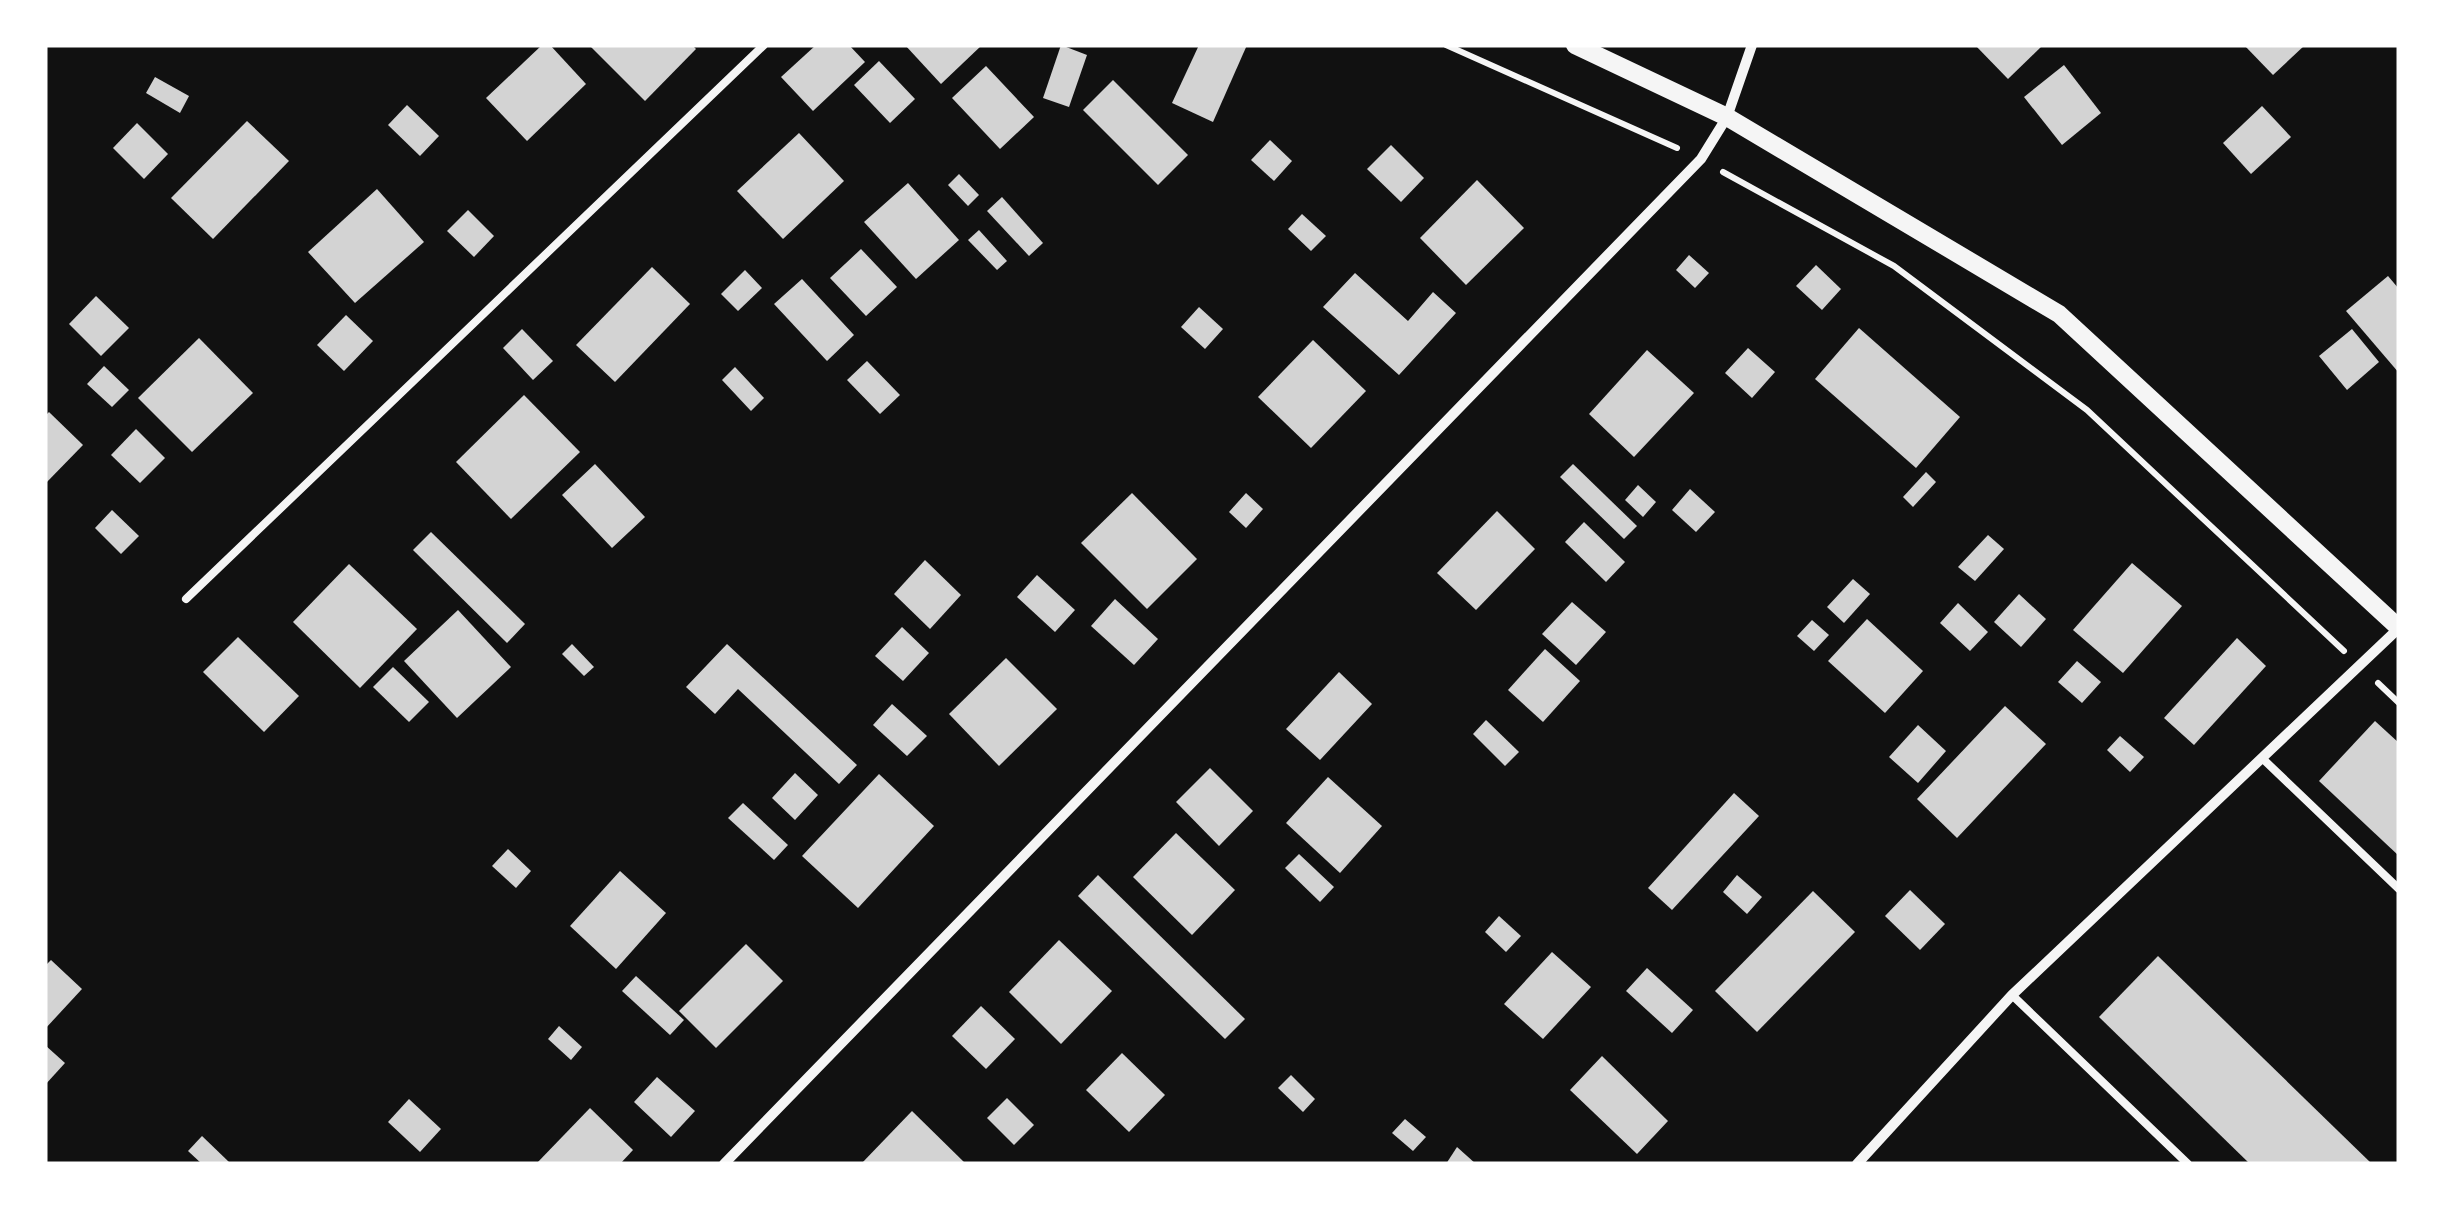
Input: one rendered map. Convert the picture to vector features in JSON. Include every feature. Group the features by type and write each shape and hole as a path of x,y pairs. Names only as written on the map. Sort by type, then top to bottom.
{"street":[{"path":"1575,45 1727,117 2059,314 2399,628 2012,996 1858,1164"},
{"path":"724,1164 1701,159 1727,117 1752,45"}],"lane":[{"path":"186,599 764,45"},
{"path":"2263,759 2399,890"},
{"path":"2012,996 2188,1164"}],"path":[{"path":"1446,45 1701,159 1894,266 2087,410 2399,703"}],"building":[{"path":"542,45 550,45 586,84 527,141 486,98"},
{"path":"589,45 692,45 696,49 645,101"},
{"path":"816,45 849,45 865,62 813,111 781,77"},
{"path":"905,45 982,45 941,84"},
{"path":"1061,45 1087,55 1069,107 1043,98"},
{"path":"1199,45 1247,45 1213,122 1172,103"},
{"path":"1975,45 2043,45 2008,79"},
{"path":"2244,45 2305,45 2273,75"},
{"path":"879,61 915,99 890,123 854,85"},
{"path":"2064,65 2101,113 2062,145 2024,97"},
{"path":"986,66 1034,117 1000,149 952,98"},
{"path":"155,77 189,96 180,113 146,93"},
{"path":"1113,80 1188,155 1158,185 1083,110"},
{"path":"407,105 439,136 420,156 388,125"},
{"path":"2262,106 2291,137 2251,174 2223,143"},
{"path":"247,121 289,161 213,239 171,198"},
{"path":"137,123 168,154 144,179 113,148"},
{"path":"799,133 844,181 783,239 737,191"},
{"path":"1270,140 1292,161 1274,181 1251,160"},
{"path":"1391,145 1424,178 1401,202 1367,169"},
{"path":"959,174 979,195 968,206 948,185"},
{"path":"1477,180 1524,228 1466,285 1420,238"},
{"path":"908,183 959,240 916,279 864,222"},
{"path":"377,189 424,242 355,303 308,252"},
{"path":"1002,197 1043,243 1029,256 987,211"},
{"path":"468,210 494,236 474,257 447,231"},
{"path":"1302,214 1326,236 1311,251 1288,229"},
{"path":"979,230 1007,261 997,270 968,240"},
{"path":"861,249 897,287 866,316 830,278"},
{"path":"1689,255 1709,273 1695,288 1676,270"},
{"path":"1816,265 1841,289 1822,310 1796,286"},
{"path":"652,267 690,304 615,382 576,345"},
{"path":"745,270 762,288 738,311 721,294"},
{"path":"1355,273 1408,321 1433,292 1456,313 1399,375 1323,307"},
{"path":"2388,276 2399,289 2399,373 2346,311"},
{"path":"802,279 854,335 827,361 774,304"},
{"path":"96,296 129,328 101,356 69,324"},
{"path":"1199,307 1223,329 1205,349 1181,327"},
{"path":"346,315 373,341 344,371 317,345"},
{"path":"1859,328 1960,417 1916,468 1815,379"},
{"path":"522,329 553,361 533,380 503,348"},
{"path":"2352,329 2379,362 2347,390 2319,356"},
{"path":"199,338 253,393 192,452 138,398"},
{"path":"1313,340 1366,391 1311,448 1258,397"},
{"path":"1748,348 1775,372 1752,398 1725,373"},
{"path":"1647,350 1694,393 1634,457 1589,414"},
{"path":"867,361 900,395 880,414 847,380"},
{"path":"104,366 129,390 112,407 87,384"},
{"path":"735,367 764,398 751,411 722,380"},
{"path":"524,395 580,452 511,519 456,462"},
{"path":"49,412 83,445 45,484 45,416"},
{"path":"136,429 165,458 140,483 111,455"},
{"path":"595,464 645,517 612,548 562,495"},
{"path":"1573,464 1637,526 1624,539 1560,477"},
{"path":"1926,472 1936,482 1913,507 1903,497"},
{"path":"1638,485 1656,502 1643,517 1625,500"},
{"path":"1690,489 1715,512 1696,532 1672,510"},
{"path":"1132,493 1197,559 1147,609 1081,543"},
{"path":"1246,493 1263,509 1246,528 1229,512"},
{"path":"112,510 139,536 121,554 95,528"},
{"path":"1497,511 1535,549 1476,610 1437,573"},
{"path":"1584,522 1625,562 1606,582 1565,542"},
{"path":"431,532 525,624 507,643 413,550"},
{"path":"1988,535 2004,549 1975,581 1958,567"},
{"path":"925,560 961,595 930,629 894,594"},
{"path":"2132,563 2182,606 2123,673 2073,630"},
{"path":"349,564 417,629 360,688 293,622"},
{"path":"1037,575 1075,610 1055,632 1017,597"},
{"path":"1853,579 1870,594 1844,623 1827,607"},
{"path":"2019,594 2046,619 2021,647 1994,622"},
{"path":"1115,599 1158,639 1134,665 1091,626"},
{"path":"1572,602 1606,632 1576,665 1542,634"},
{"path":"1958,603 1988,632 1970,651 1940,623"},
{"path":"458,610 511,667 457,718 404,661"},
{"path":"1867,619 1923,671 1885,713 1828,661"},
{"path":"1812,620 1829,635 1814,651 1797,636"},
{"path":"902,627 929,653 903,681 875,656"},
{"path":"238,637 299,696 264,732 203,672"},
{"path":"2237,638 2266,666 2194,745 2164,718"},
{"path":"572,644 594,667 584,676 562,654"},
{"path":"727,644 857,765 839,784 738,689 715,714 686,687"},
{"path":"1545,649 1580,681 1543,722 1508,690"},
{"path":"1006,658 1057,709 999,766 949,714"},
{"path":"2077,661 2101,682 2082,703 2058,682"},
{"path":"393,667 429,702 409,722 373,687"},
{"path":"1339,672 1372,704 1320,760 1286,729"},
{"path":"892,704 927,736 907,756 873,725"},
{"path":"2005,706 2046,744 1957,838 1917,799"},
{"path":"1486,720 1519,752 1505,766 1473,734"},
{"path":"2375,721 2399,743 2399,856 2319,781"},
{"path":"1918,725 1946,751 1918,783 1889,757"},
{"path":"2120,736 2144,757 2130,772 2107,750"},
{"path":"1210,768 1253,811 1219,846 1176,802"},
{"path":"795,773 818,795 795,820 772,798"},
{"path":"879,774 934,826 858,908 802,856"},
{"path":"1328,777 1382,826 1340,873 1286,823"},
{"path":"1734,793 1759,816 1672,910 1648,888"},
{"path":"743,803 788,845 774,860 728,818"},
{"path":"1176,833 1235,890 1192,935 1133,877"},
{"path":"508,849 531,871 516,888 492,866"},
{"path":"1299,854 1334,887 1320,902 1285,868"},
{"path":"620,871 666,913 616,969 570,926"},
{"path":"1098,875 1245,1019 1225,1039 1078,896"},
{"path":"1737,875 1762,897 1747,914 1723,892"},
{"path":"1910,890 1945,924 1920,950 1885,916"},
{"path":"1813,891 1855,932 1757,1032 1715,991"},
{"path":"1499,916 1521,936 1506,952 1485,932"},
{"path":"1059,940 1112,991 1061,1044 1009,992"},
{"path":"746,944 783,981 716,1048 679,1011"},
{"path":"1552,952 1591,987 1543,1039 1504,1004"},
{"path":"2158,956 2372,1164 2250,1164 2099,1017"},
{"path":"51,960 82,989 45,1029 45,966"},
{"path":"1647,968 1693,1010 1672,1033 1626,991"},
{"path":"636,976 684,1020 670,1035 622,991"},
{"path":"981,1006 1015,1039 986,1069 952,1036"},
{"path":"559,1026 582,1047 571,1060 548,1039"},
{"path":"45,1045 65,1063 45,1085"},
{"path":"1122,1053 1165,1095 1129,1132 1086,1090"},
{"path":"1602,1056 1668,1121 1637,1154 1570,1090"},
{"path":"1291,1075 1315,1099 1303,1112 1278,1088"},
{"path":"657,1077 695,1111 671,1137 634,1102"},
{"path":"1007,1098 1034,1125 1014,1145 987,1118"},
{"path":"409,1099 441,1129 420,1152 388,1122"},
{"path":"590,1108 633,1150 620,1164 536,1164"},
{"path":"912,1111 966,1164 861,1164"},
{"path":"1405,1119 1426,1137 1413,1151 1392,1133"},
{"path":"202,1136 227,1164 202,1164 188,1151"},
{"path":"1457,1147 1476,1164 1446,1164"}]}
